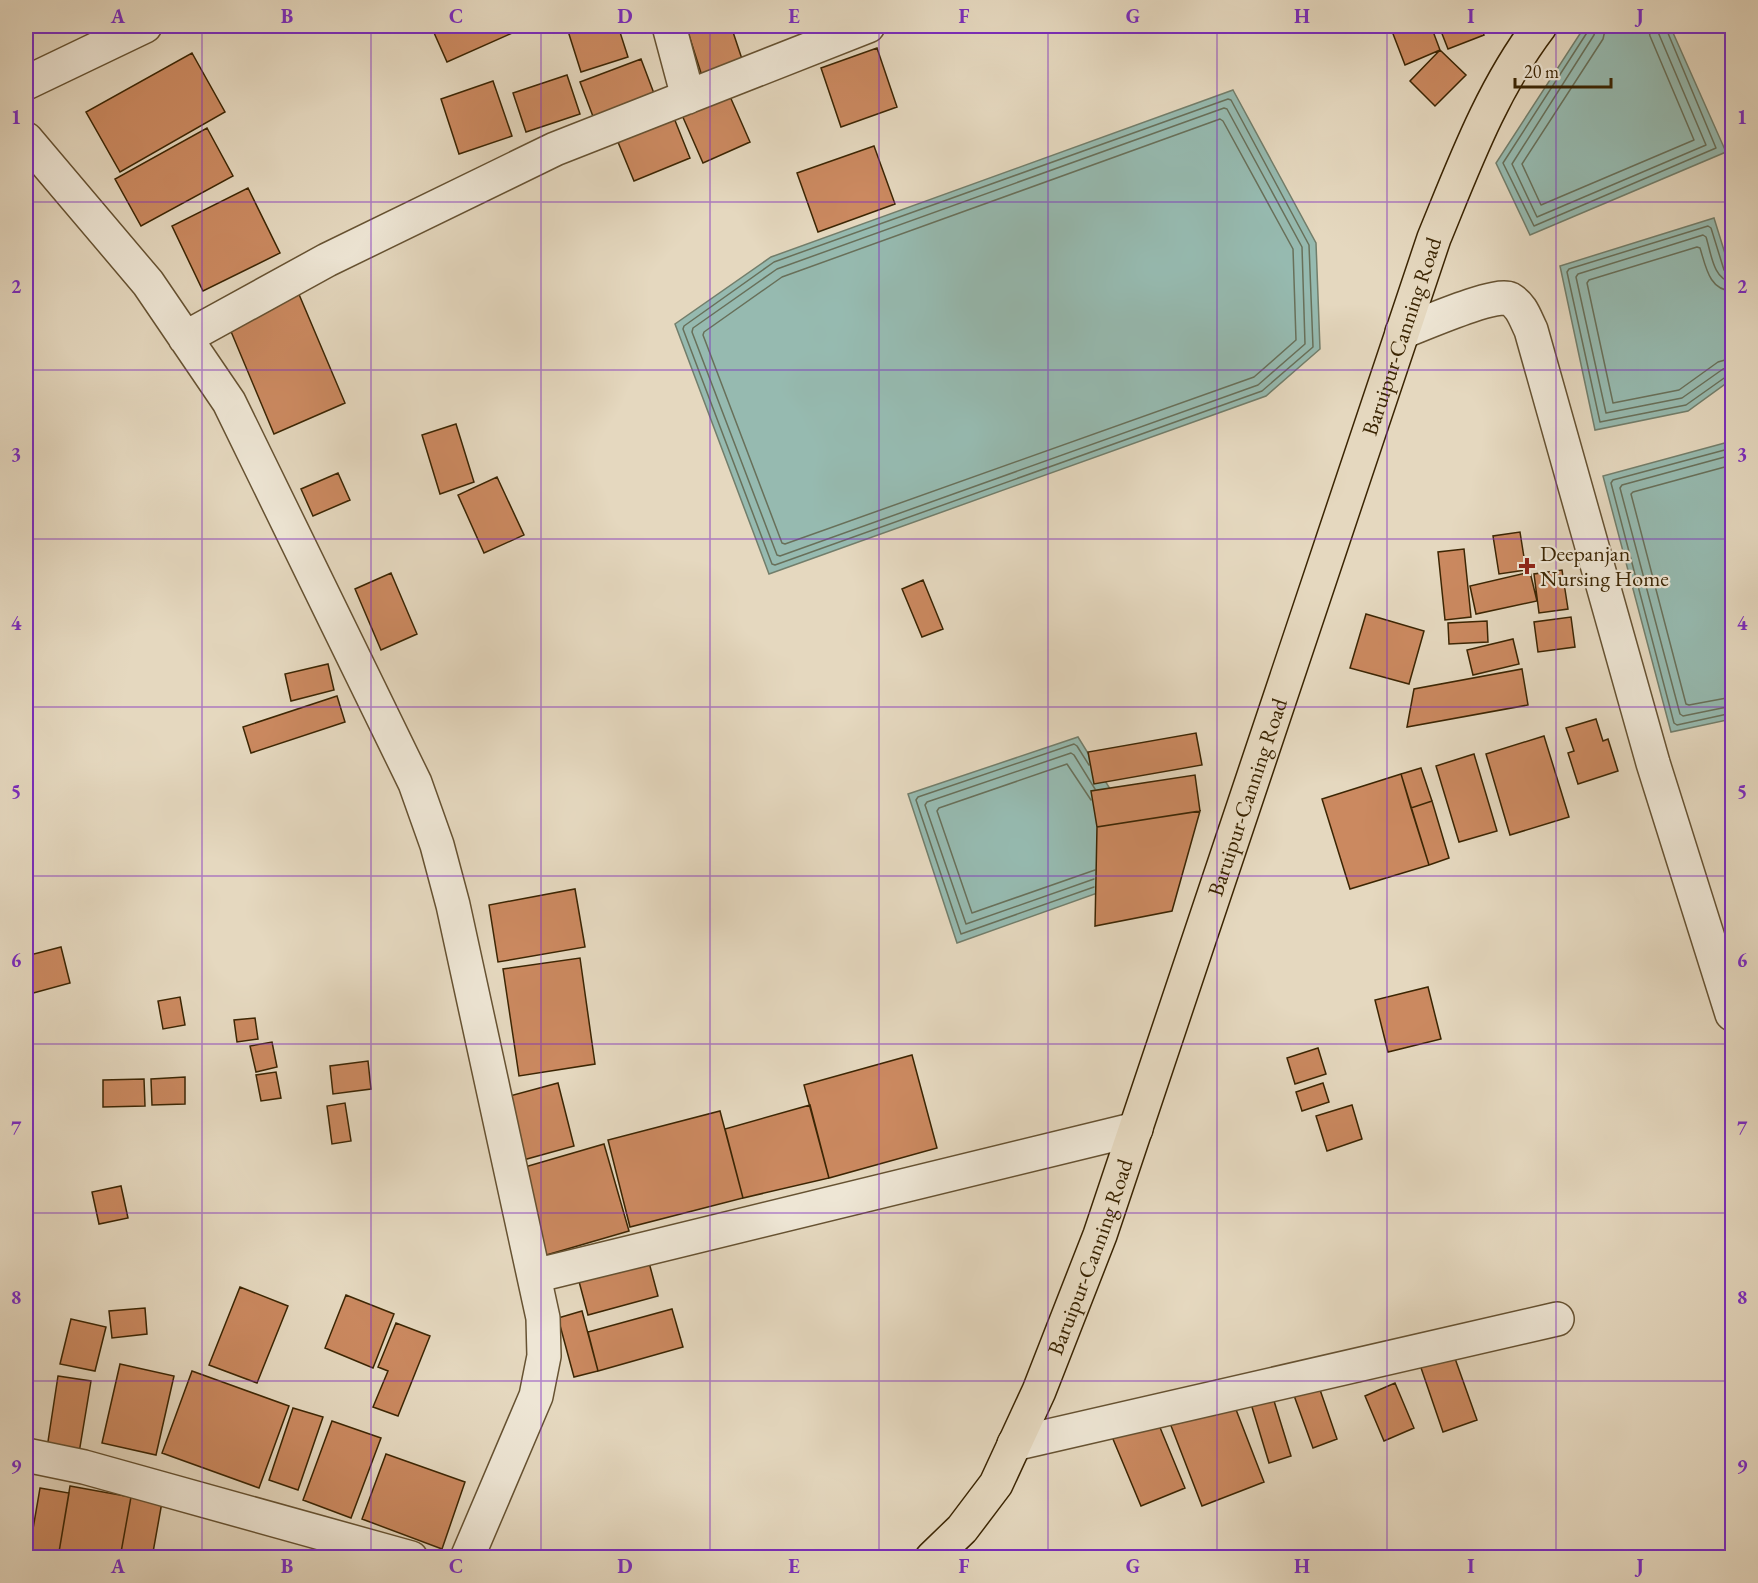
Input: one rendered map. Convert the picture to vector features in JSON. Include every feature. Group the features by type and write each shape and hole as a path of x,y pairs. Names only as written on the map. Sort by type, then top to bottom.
{"main road":[{"name":"Baruipur-Canning Road","path":"932,1557 962,1529 996,1484 1039,1391 1100,1235 1434,238 1498,89 1540,26"}],"street":[{"path":"26,83 145,26"},
{"path":"669,26 688,97"},
{"path":"185,338 327,260 555,149 868,26"},
{"path":"26,139 148,283 229,402 415,783 437,845 453,906 543,1318 544,1356 536,1396 467,1557"},
{"path":"1402,332 1488,300 1507,298 1520,306 1531,330 1653,763 1732,1014"},
{"path":"534,1276 1136,1129"},
{"path":"1014,1444 1557,1319"},
{"path":"26,1455 84,1467 411,1557"}],"water":[{"path":"1585,26 1670,26 1726,152 1530,235 1496,163"},
{"path":"1233,90 1316,243 1320,349 1266,396 769,574 675,324 771,257"},
{"path":"1714,218 1732,276 1732,379 1688,411 1595,430 1560,266"},
{"path":"1732,441 1732,719 1671,732 1603,476"},
{"path":"1078,737 1128,818 1120,885 957,943 908,794"}],"building":[{"path":"431,26 517,26 519,30 447,62"},
{"path":"586,26 618,26 628,57 581,72 568,31"},
{"path":"686,26 731,26 743,62 702,76"},
{"path":"1390,26 1431,26 1440,50 1405,65"},
{"path":"1439,26 1480,26 1484,35 1448,49"},
{"path":"877,48 897,107 841,127 821,68"},
{"path":"1440,50 1466,75 1435,106 1410,81"},
{"path":"192,53 225,112 120,172 86,112"},
{"path":"641,59 658,104 597,127 580,82"},
{"path":"567,75 580,114 526,132 513,93"},
{"path":"493,81 512,136 459,154 441,99"},
{"path":"725,85 750,142 703,163 678,106"},
{"path":"670,108 690,158 634,181 613,130"},
{"path":"207,128 233,176 141,226 115,179"},
{"path":"874,146 895,204 818,232 797,173"},
{"path":"248,188 280,253 203,291 172,226"},
{"path":"298,292 345,403 274,434 227,322"},
{"path":"456,424 474,482 440,494 422,435"},
{"path":"338,473 350,500 313,516 301,489"},
{"path":"497,477 524,535 484,553 458,495"},
{"path":"1520,532 1526,570 1499,574 1493,536"},
{"path":"1464,549 1471,617 1445,620 1438,552"},
{"path":"1562,570 1568,609 1539,613 1534,574"},
{"path":"1530,572 1537,601 1476,614 1470,586"},
{"path":"391,573 417,634 381,650 355,589"},
{"path":"923,580 943,629 922,637 902,589"},
{"path":"1366,614 1424,631 1409,684 1350,668"},
{"path":"1571,617 1575,647 1538,652 1534,622"},
{"path":"1487,621 1488,642 1449,644 1448,623"},
{"path":"1513,639 1519,664 1473,675 1467,650"},
{"path":"328,664 334,690 291,701 285,674"},
{"path":"1522,669 1528,705 1407,727 1414,689"},
{"path":"337,696 345,722 251,753 243,727"},
{"path":"1596,719 1603,741 1608,739 1618,771 1578,784 1568,753 1574,751 1566,728"},
{"path":"1196,733 1202,765 1094,784 1088,752"},
{"path":"1544,736 1569,817 1510,835 1486,754"},
{"path":"1474,754 1497,831 1459,842 1436,766"},
{"path":"1421,768 1432,801 1411,808 1401,774"},
{"path":"1401,774 1429,865 1350,889 1322,799"},
{"path":"1195,775 1200,811 1097,827 1091,791"},
{"path":"1432,801 1449,858 1429,865 1411,808"},
{"path":"1200,811 1172,911 1095,926 1097,827"},
{"path":"575,889 585,947 498,962 489,905"},
{"path":"61,947 70,983 26,995 26,956"},
{"path":"580,958 595,1064 519,1076 503,969"},
{"path":"1428,987 1441,1039 1388,1052 1375,1000"},
{"path":"180,997 185,1025 163,1029 158,1001"},
{"path":"255,1018 258,1039 237,1042 234,1020"},
{"path":"272,1042 277,1067 256,1072 250,1046"},
{"path":"1318,1048 1326,1074 1295,1084 1287,1058"},
{"path":"912,1055 937,1148 829,1178 804,1085"},
{"path":"368,1061 371,1089 333,1094 330,1066"},
{"path":"276,1072 281,1098 261,1101 256,1075"},
{"path":"185,1077 185,1104 152,1105 151,1079"},
{"path":"144,1079 145,1106 103,1107 103,1080"},
{"path":"558,1083 574,1146 516,1162 499,1099"},
{"path":"1323,1083 1329,1102 1302,1111 1296,1092"},
{"path":"345,1103 351,1141 332,1144 327,1106"},
{"path":"810,1105 829,1178 743,1198 725,1129"},
{"path":"1352,1105 1362,1139 1327,1151 1316,1116"},
{"path":"720,1111 743,1198 630,1227 608,1140"},
{"path":"604,1144 629,1231 543,1256 518,1169"},
{"path":"121,1186 128,1218 99,1224 92,1192"},
{"path":"647,1255 658,1296 588,1315 577,1274"},
{"path":"240,1287 288,1306 257,1383 209,1365"},
{"path":"346,1295 394,1314 373,1368 325,1348"},
{"path":"145,1308 147,1334 112,1338 109,1311"},
{"path":"672,1309 683,1347 598,1371 588,1332"},
{"path":"582,1311 598,1371 574,1377 558,1318"},
{"path":"71,1319 106,1327 95,1371 60,1364"},
{"path":"396,1323 430,1336 398,1416 373,1407 388,1371 378,1367"},
{"path":"1452,1350 1477,1420 1443,1432 1419,1362"},
{"path":"120,1364 174,1376 156,1455 102,1443"},
{"path":"192,1371 289,1406 259,1488 162,1453"},
{"path":"58,1376 91,1381 79,1453 47,1448"},
{"path":"1317,1381 1337,1439 1313,1448 1292,1390"},
{"path":"1395,1383 1414,1428 1384,1441 1365,1396"},
{"path":"1270,1388 1291,1456 1269,1463 1248,1394"},
{"path":"1230,1394 1264,1482 1202,1506 1168,1418"},
{"path":"293,1408 323,1417 298,1490 269,1480"},
{"path":"1154,1413 1185,1488 1141,1506 1110,1432"},
{"path":"332,1421 381,1438 351,1518 303,1500"},
{"path":"386,1454 465,1482 442,1549 362,1519"},
{"path":"70,1486 131,1497 120,1558 58,1558"},
{"path":"40,1488 69,1493 58,1558 28,1558"},
{"path":"131,1497 162,1502 152,1558 120,1558"}],"place":[{"name":"Deepanjan Nursing Home","path":"1527,566"}]}
